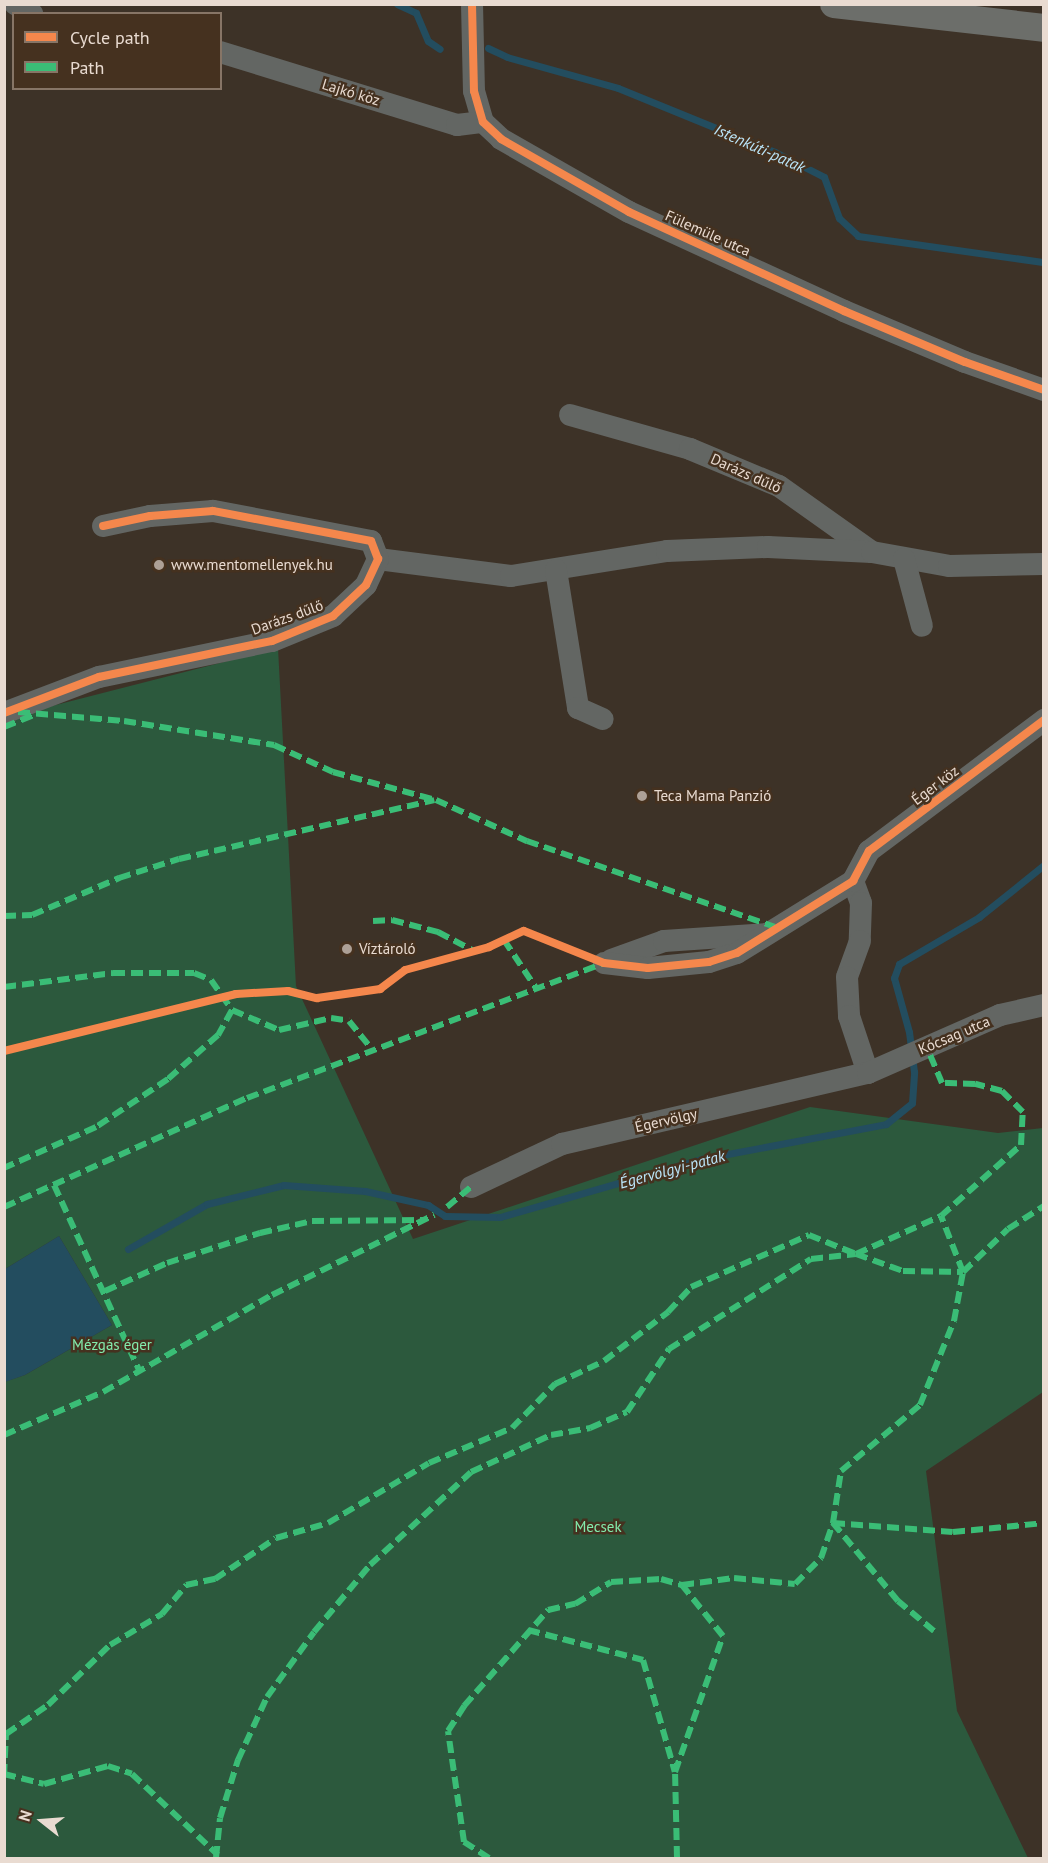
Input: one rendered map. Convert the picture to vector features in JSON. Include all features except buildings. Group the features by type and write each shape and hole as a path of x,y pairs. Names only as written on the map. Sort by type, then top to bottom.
{"main road":[{"path":"834,4 1044,28"}],"street":[{"path":"15,4 29,12"},
{"path":"472,4 474,91 483,122"},
{"name":"Lajkó köz","path":"222,53 457,125 483,122"},
{"name":"Fülemüle utca","path":"483,122 501,139 629,212 844,311 965,362 1044,390"},
{"name":"Darázs dűlő","path":"570,415 690,449 779,486 872,552"},
{"path":"103,526 150,516 213,511 371,542 378,559"},
{"name":"Darázs dűlő","path":"4,713 99,678 272,641 333,616 366,585 378,559 511,576 667,551 768,547 872,552 949,566 1044,564"},
{"path":"904,559 922,626"},
{"path":"556,570 578,708 603,719"},
{"name":"Éger köz","path":"853,880 869,851 1044,720"},
{"path":"769,934 664,941 604,963 648,968 708,962 736,953 769,934 853,880 861,903 860,941 847,977 849,1016 868,1073"},
{"name":"Kócsag utca","path":"868,1073 1000,1015 1044,1005"},
{"name":"Égervölgy","path":"471,1187 562,1144 868,1073"}],"green space":[{"name":"Mecsek","path":"278,648 296,986 413,1239 810,1107 998,1133 1043,1128 1043,1392 926,1471 957,1711 1028,1858 5,1858 4,1382 25,1375 112,1325 59,1236 5,1269 5,718"}],"water":[{"path":"59,1236 112,1325 25,1375 5,1382 5,1269"}],"waterway":[{"name":"Istenkúti-patak","path":"397,4 416,13 428,41 440,49"},
{"name":"Istenkúti-patak","path":"488,48 507,57 618,88 775,152 824,177 839,218 858,236 1044,262"},
{"name":"Égervölgyi-patak","path":"128,1249 207,1204 284,1185 365,1191 428,1205 445,1216 500,1217 701,1159 886,1124 912,1103 914,1072 909,1032 894,978 899,964 979,917 1044,865"}],"marked path":[{"path":"18,712 124,721 274,745 333,772 436,800 527,841 775,927 773,930"},
{"path":"4,727 37,714"},
{"path":"4,916 32,915 119,878 179,859 434,800"},
{"path":"373,921 392,920 438,932 474,951"},
{"path":"504,940 536,988"},
{"path":"4,1207 247,1098 604,963"},
{"path":"4,987 113,973 194,973 211,980 232,1010 218,1035 168,1079 96,1127 4,1168"},
{"path":"232,1010 279,1030 331,1018 349,1021 371,1048"},
{"path":"4,1776 6,1734 48,1705 110,1645 162,1614 186,1585 215,1579 276,1538 328,1523 429,1463 512,1428 555,1384 604,1361 668,1312 691,1287 809,1235 856,1254 941,1216 1021,1145 1023,1112 1002,1091 975,1084 942,1083 927,1047"},
{"path":"54,1185 140,1372"},
{"path":"447,1207 471,1187"},
{"path":"216,1858 220,1818 238,1760 267,1697 314,1632 370,1565 471,1472 551,1435 590,1428 627,1412 669,1349 811,1259 856,1254 903,1271 963,1272 1008,1229 1044,1206"},
{"path":"4,1435 103,1392 272,1295 434,1215"},
{"path":"934,1631 898,1601 833,1523 841,1471 920,1405 954,1321 963,1272 941,1216"},
{"path":"105,1291 167,1263 260,1233 312,1221 424,1220"},
{"path":"489,1858 464,1842 448,1731 464,1706 548,1610 575,1604 611,1582 661,1579 682,1585 734,1578 795,1584 821,1558 833,1523 953,1532 1044,1523"},
{"path":"677,1858 675,1772 723,1636 682,1585"},
{"path":"528,1630 643,1660 675,1772"},
{"path":"4,1774 44,1784 108,1766 132,1774 218,1855"}],"cycle path":[{"path":"472,4 474,91 483,122 501,139 629,212 844,311 965,362 1044,390"},
{"path":"4,713 99,677 272,641 333,616 366,585 378,559 371,541 213,511 150,516 103,526"},
{"path":"4,1051 236,994 288,991 317,998 380,989 405,970 489,947 524,931 604,963 648,968 709,962 737,953 853,881 869,851 1044,720"}],"place":[{"name":"www.mentomellenyek.hu","path":"159,565"},
{"name":"Teca Mama Panzió","path":"642,796"},
{"name":"Víztároló","path":"347,949"}],"park label":[{"name":"Mézgás éger","path":"112,1345"}]}
